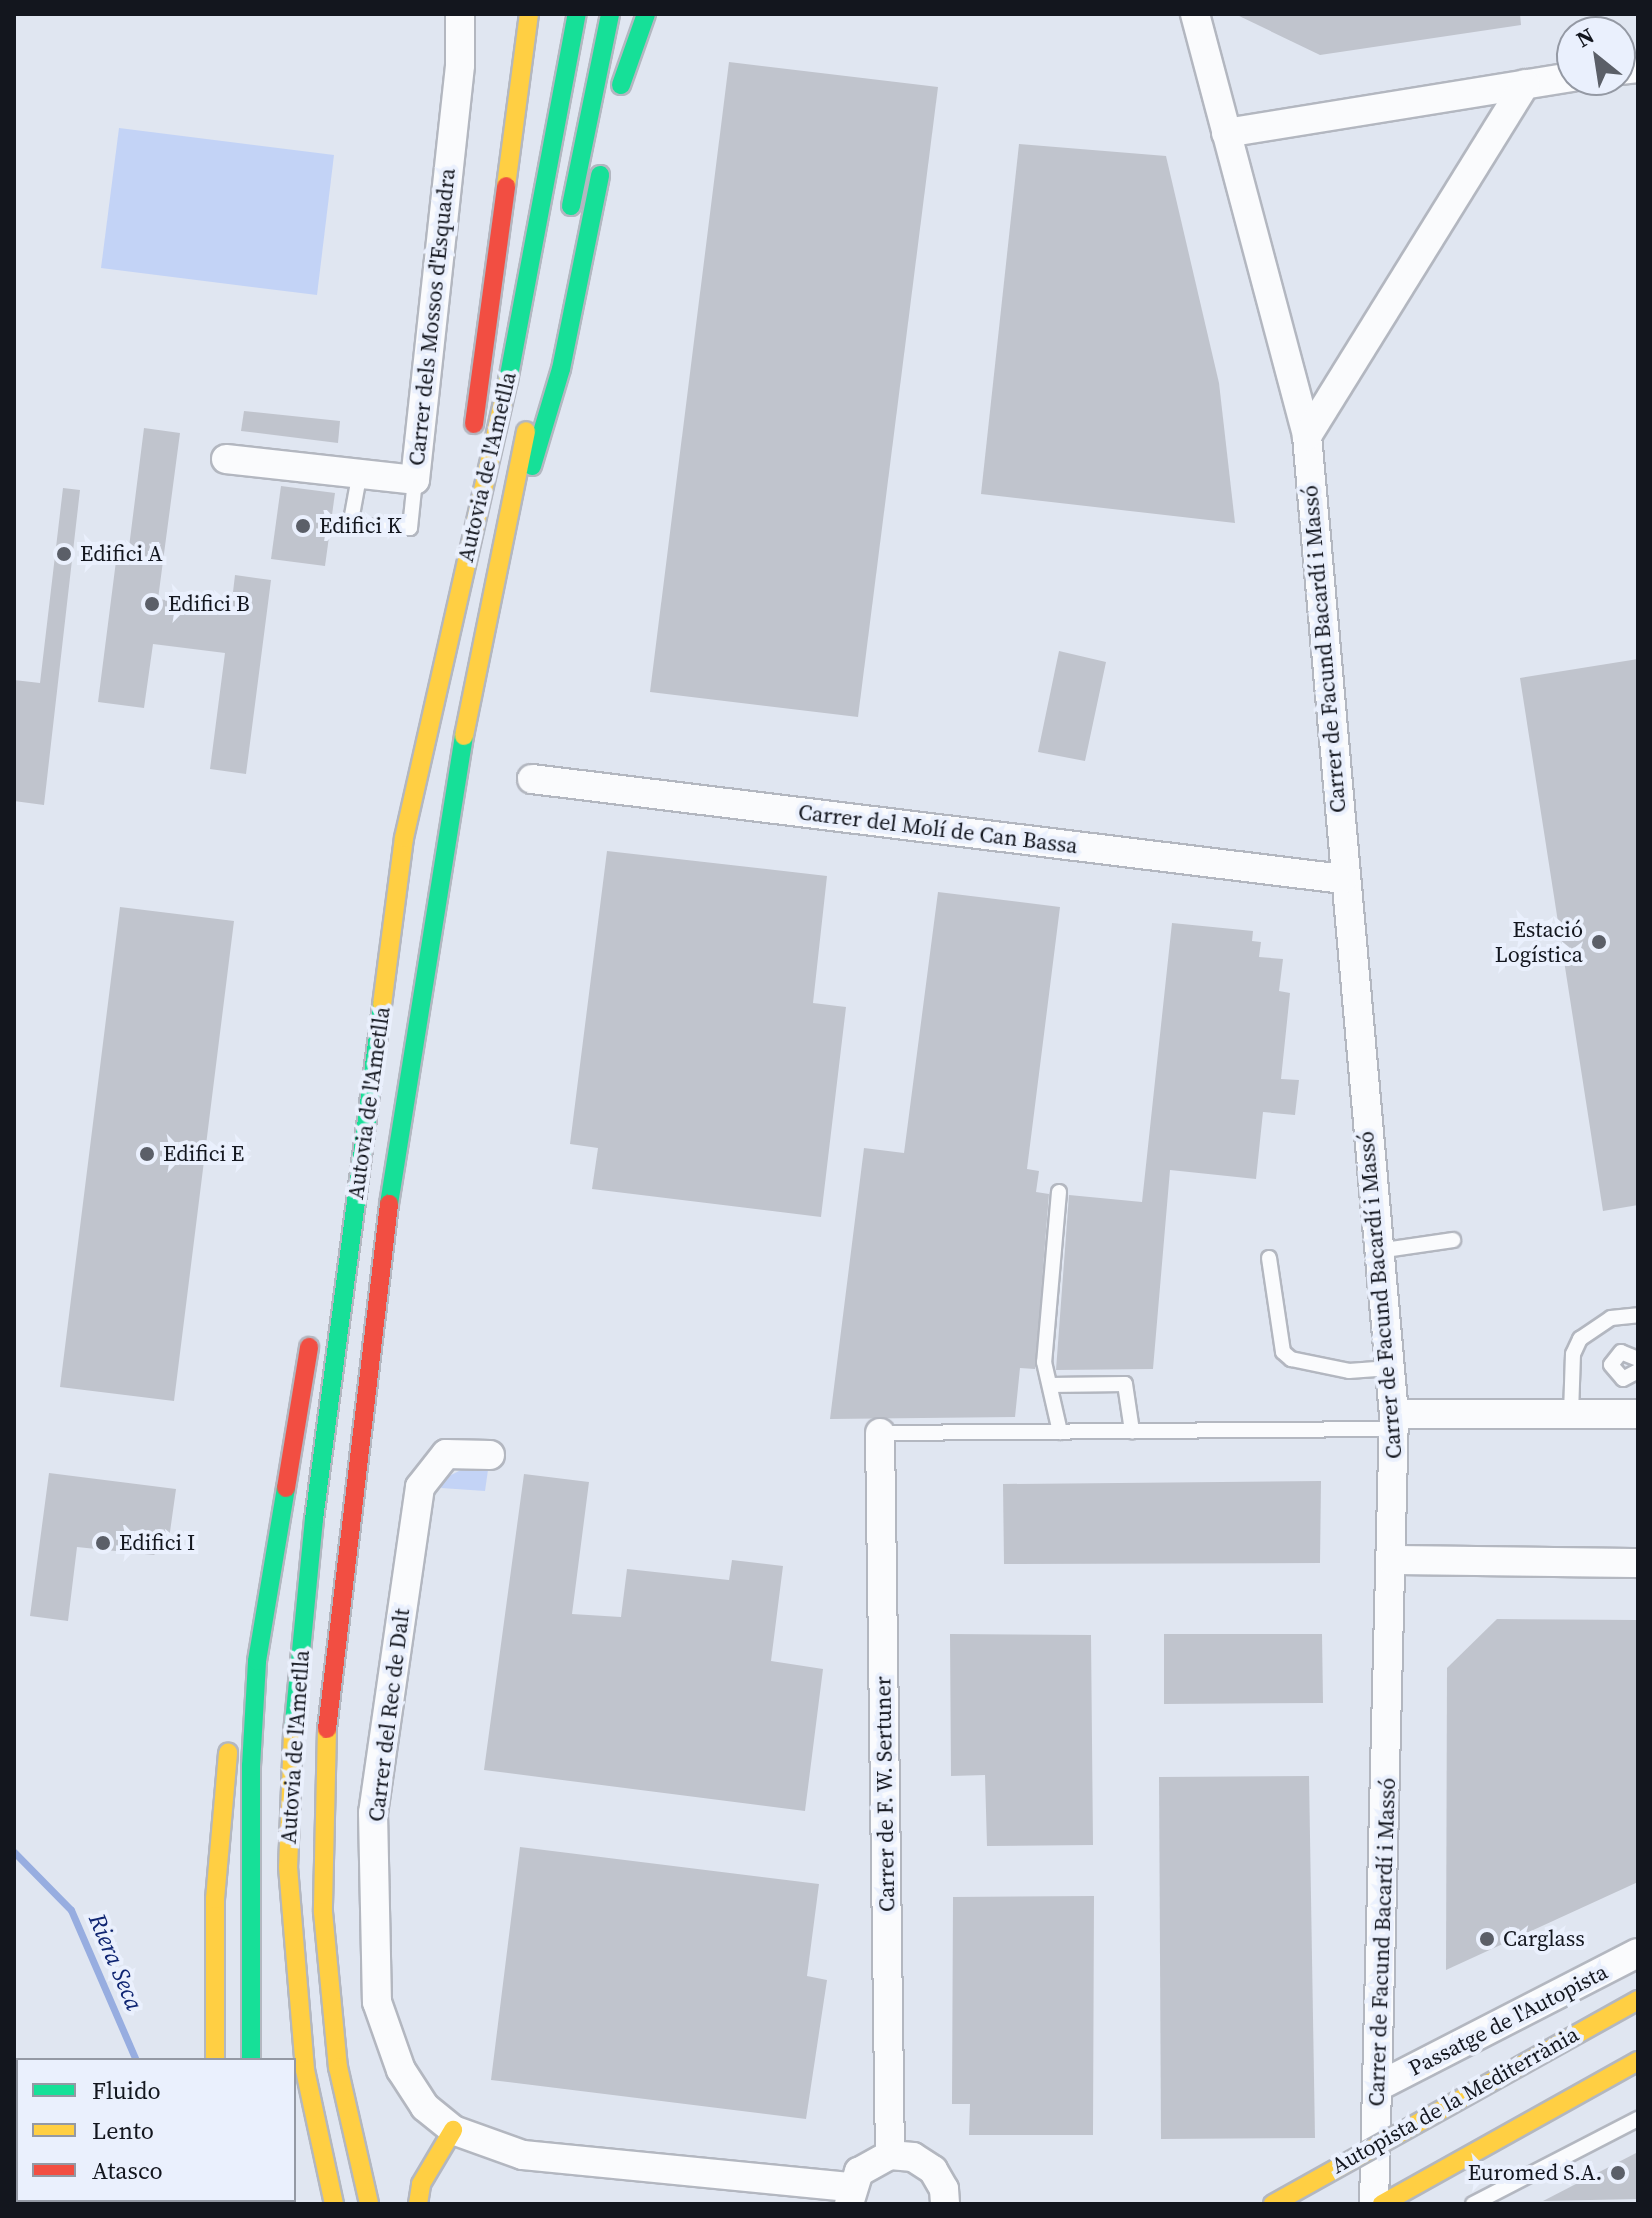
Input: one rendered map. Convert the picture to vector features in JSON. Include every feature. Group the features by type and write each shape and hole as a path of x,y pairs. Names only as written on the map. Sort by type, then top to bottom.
{"main road":[{"path":"467,548 465,509 481,356 529,14"},
{"name":"Autovia de l'Ametlla","path":"334,2204 305,2070 290,1921 288,1807 314,1519 404,838 467,548 511,366 577,14"},
{"path":"567,229 610,14"},
{"path":"615,110 646,14"},
{"path":"502,552 561,369 605,153"},
{"name":"Autovia de l'Ametlla","path":"369,2204 338,2067 323,1912 327,1719 393,1181 439,876 536,383"},
{"path":"348,1106 378,927 404,838"},
{"path":"251,2058 251,1766 257,1661 313,1324"},
{"path":"215,2058 215,1899 232,1727 239,1672 268,1584"},
{"name":"Autopista de la Mediterrània","path":"1273,2204 1638,2000"},
{"path":"1382,2204 1638,2061"},
{"path":"338,2067 388,2204"},
{"path":"418,2204 421,2184 453,2130"}],"street":[{"name":"Carrer dels Mossos d'Esquadra","path":"226,459 359,477 415,480 460,65 460,14"},
{"name":"Carrer de Facund Bacardí i Massó","path":"1195,14 1307,436 1343,879 1390,1368 1394,1422 1392,1560 1374,2204"},
{"path":"1226,133 1556,79"},
{"path":"1307,436 1525,84"},
{"name":"Carrer del Molí de Can Bassa","path":"532,779 1343,879"},
{"path":"1394,1422 1638,1414"},
{"name":"Carrer de F. W. Sertuner","path":"880,1433 890,2155"},
{"name":"Carrer del Rec de Dalt","path":"490,1455 446,1454 420,1487 373,1813 380,2014 401,2070 425,2107 453,2130 523,2155 850,2196"},
{"path":"1392,1560 1638,1563"},
{"name":"Passatge de l'Autopista","path":"1377,2087 1638,1953"},
{"path":"850,2196 873,2160 890,2155 913,2157 933,2170 944,2189 945,2204"}],"lane":[{"path":"359,477 350,526 410,528 415,480"},
{"path":"1059,1192 1044,1362 1060,1432"},
{"path":"1378,1251 1453,1240"},
{"path":"1269,1258 1278,1343 1291,1359 1349,1371 1390,1368"},
{"path":"1571,1414 1573,1354 1580,1339 1611,1318 1638,1315"},
{"path":"1638,1359 1621,1352 1611,1365 1623,1379 1638,1371"},
{"path":"1050,1385 1125,1384 1132,1431"},
{"path":"880,1433 1132,1431 1394,1422"},
{"path":"1473,2204 1638,2119"}],"shaded area":[{"path":"119,128 334,155 317,295 101,268"},
{"path":"467,1467 488,1470 485,1491 441,1488 445,1478"}],"building":[{"path":"1235,14 1520,14 1521,25 1320,55"},
{"path":"729,62 938,87 858,717 650,692"},
{"path":"1019,144 1166,156 1219,383 1235,523 981,494"},
{"path":"244,411 340,421 338,443 241,431"},
{"name":"Edifici B","path":"144,428 180,433 158,599 231,609 235,575 271,580 246,774 210,769 225,653 153,644 144,708 98,702 116,561 127,563"},
{"name":"Edifici K","path":"281,486 335,493 325,566 271,559"},
{"name":"Edifici A","path":"63,488 80,490 44,805 14,801 14,680 40,683"},
{"path":"1059,651 1106,662 1085,761 1038,752"},
{"name":"Estació Logística","path":"1638,659 1638,1205 1603,1211 1520,678"},
{"path":"607,851 827,876 813,1003 846,1007 821,1217 592,1189 598,1148 570,1144"},
{"path":"938,892 1060,907 1027,1169 1039,1171 1036,1192 1049,1194 1035,1369 1020,1368 1015,1417 830,1419 864,1148 904,1153"},
{"name":"Edifici E","path":"120,907 234,921 174,1401 60,1387"},
{"path":"1172,923 1253,931 1252,941 1261,942 1259,957 1283,959 1279,991 1290,993 1281,1079 1299,1080 1295,1115 1263,1112 1256,1179 1170,1170 1153,1369 1056,1370 1069,1195 1142,1202"},
{"name":"Edifici I","path":"49,1473 176,1489 169,1539 154,1555 77,1547 68,1621 30,1616"},
{"path":"524,1474 589,1482 572,1614 621,1617 627,1569 729,1580 732,1560 783,1566 771,1661 823,1669 805,1811 484,1770"},
{"path":"1321,1481 1320,1563 1004,1564 1003,1484"},
{"path":"1497,1619 1638,1620 1638,1882 1446,1970 1447,1668"},
{"path":"950,1634 1091,1635 1093,1845 987,1846 985,1775 951,1776"},
{"path":"1164,1634 1322,1634 1323,1703 1164,1704"},
{"path":"1309,1776 1315,2138 1161,2139 1159,1777"},
{"path":"520,1847 819,1884 807,1976 827,1980 806,2119 491,2080"},
{"path":"1094,1896 1093,2135 969,2135 970,2104 952,2104 953,1897"},
{"name":"Euromed S.A.","path":"1638,2152 1638,2199 1543,2201"}],"waterway":[{"name":"Riera Seca","path":"14,1852 71,1910 135,2058"}],"traffic: fast":[{"path":"508,381 577,14"},
{"path":"571,206 610,14"},
{"path":"621,85 646,14"},
{"path":"532,466 561,369 600,175"},
{"path":"389,1204 464,736"},
{"path":"293,1733 314,1519 382,1005"},
{"path":"251,2058 251,1766 257,1661 286,1488"}],"traffic: slow":[{"path":"506,186 529,14"},
{"path":"382,1005 404,838 508,381"},
{"path":"464,736 526,431"},
{"path":"327,1729 323,1912 338,2067 369,2204"},
{"path":"293,1733 288,1867 305,2070 334,2204"},
{"path":"215,2058 215,1899 228,1753"},
{"path":"1273,2204 1638,2000"},
{"path":"1382,2204 1638,2061"},
{"path":"14,2079 16,2084"},
{"path":"418,2204 421,2184 453,2130"}],"traffic: jam":[{"path":"474,424 506,186"},
{"path":"327,1729 389,1204"},
{"path":"286,1488 309,1347"}],"place":[{"name":"Edifici K","path":"303,526"},
{"name":"Edifici A","path":"64,554"},
{"name":"Edifici B","path":"152,604"},
{"name":"Estació Logística","path":"1599,942"},
{"name":"Edifici E","path":"147,1154"},
{"name":"Edifici I","path":"103,1543"},
{"name":"Carglass","path":"1487,1939"},
{"name":"Euromed S.A.","path":"1618,2173"}]}
